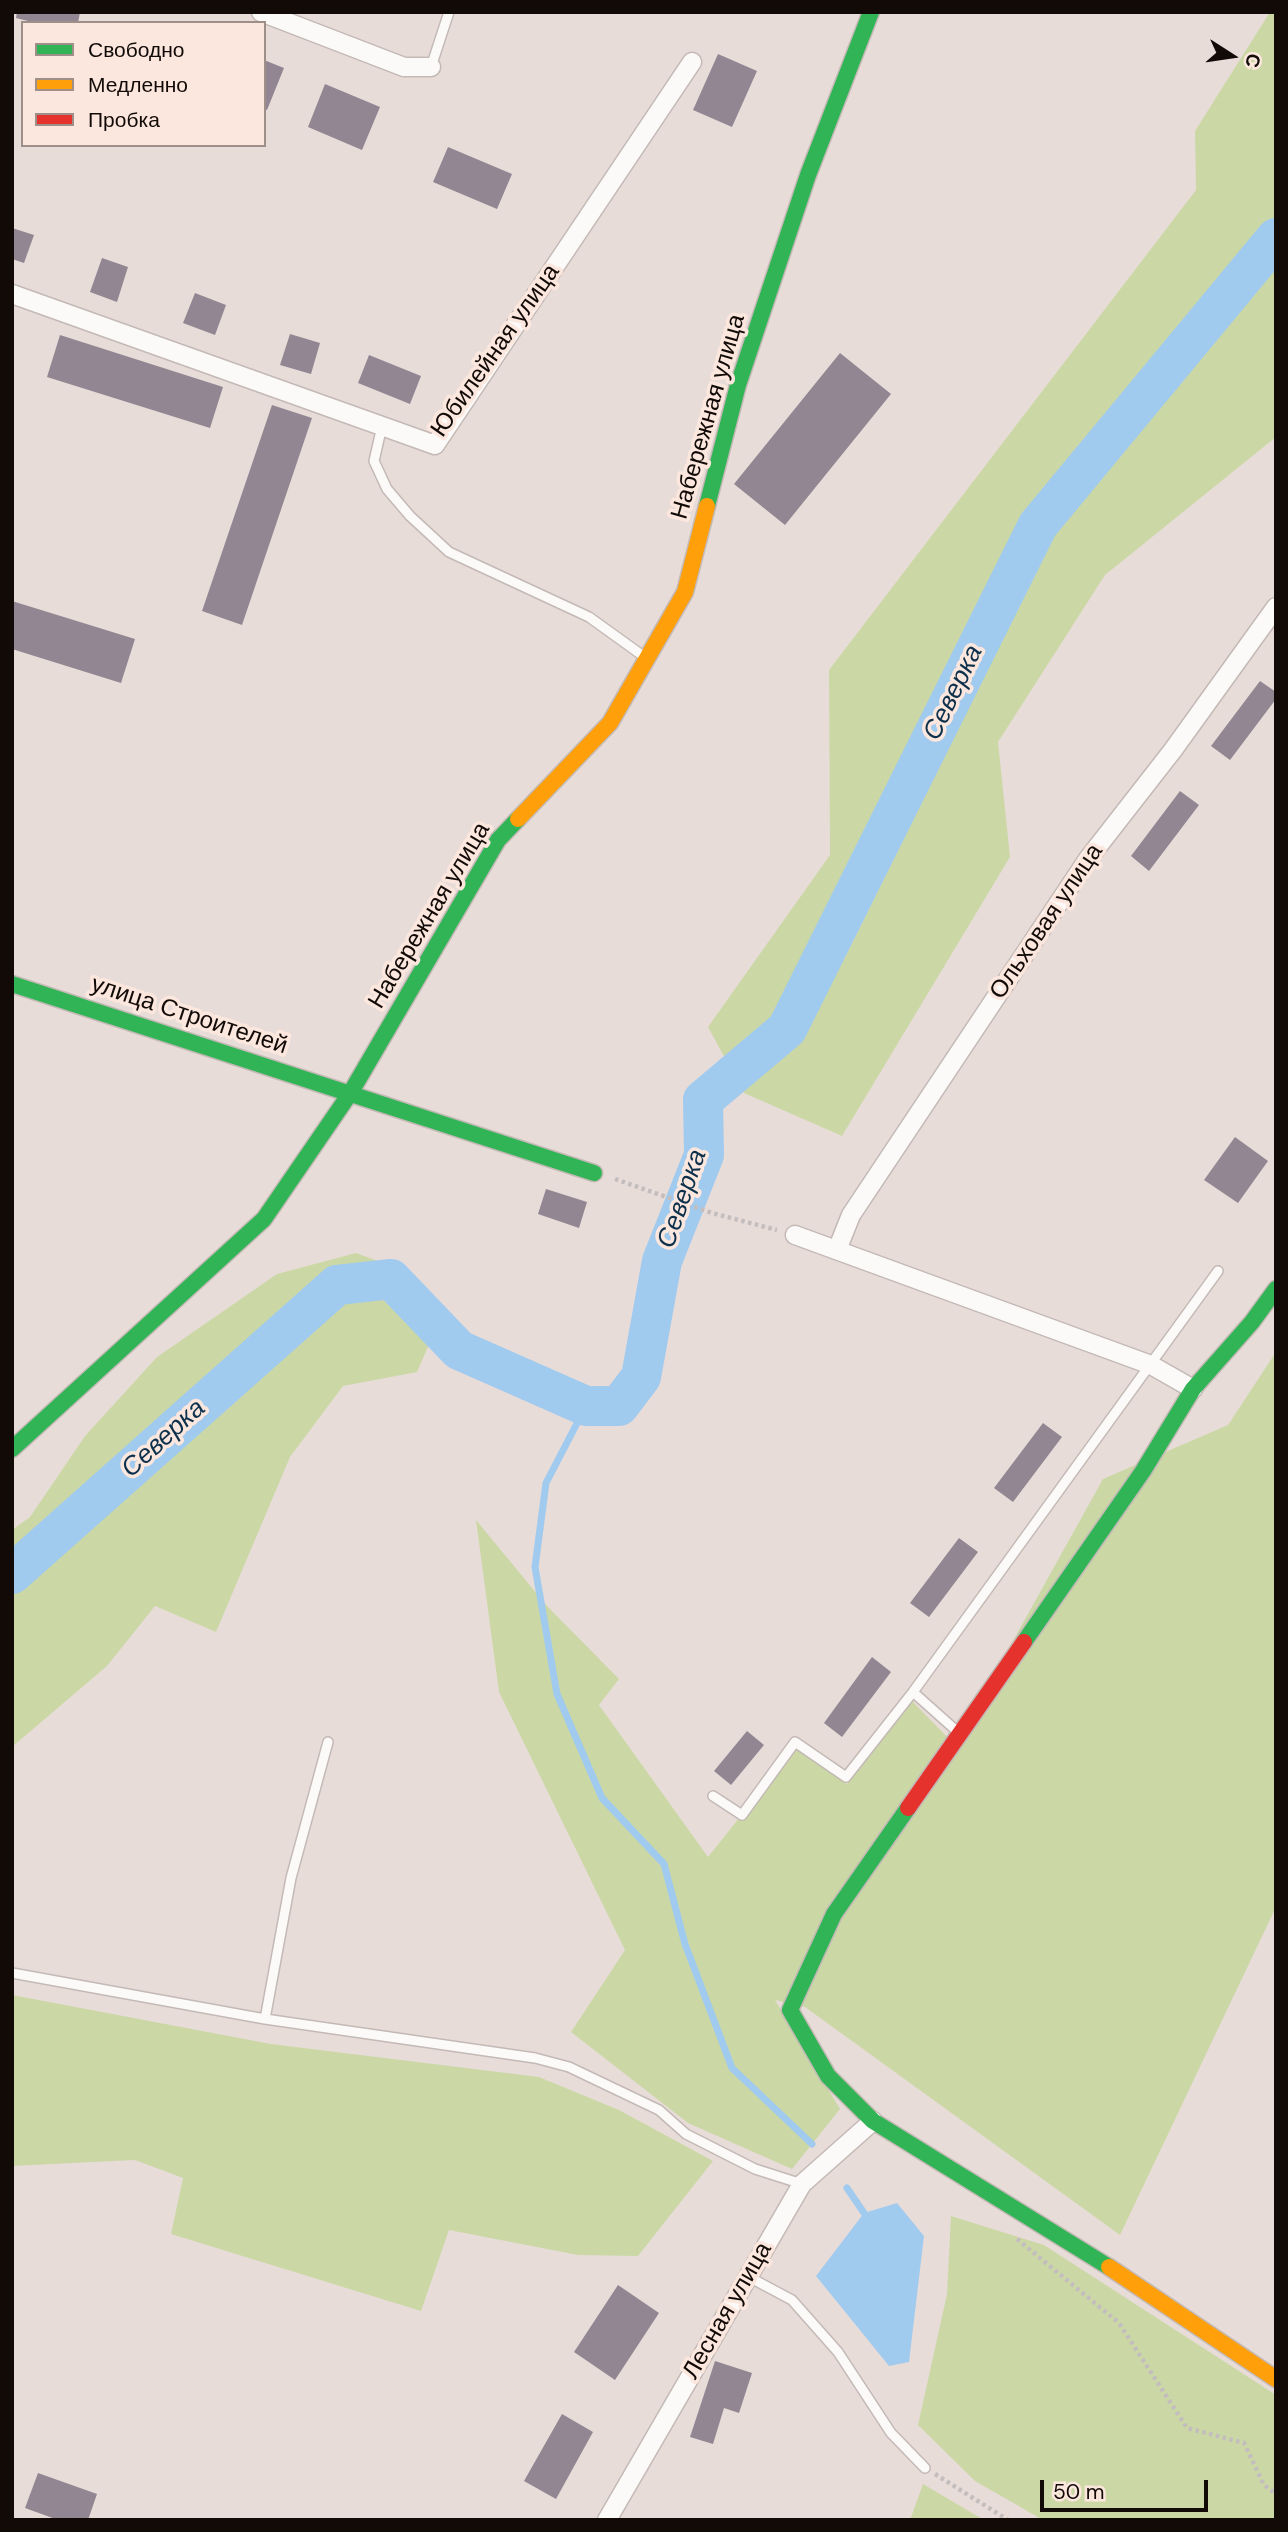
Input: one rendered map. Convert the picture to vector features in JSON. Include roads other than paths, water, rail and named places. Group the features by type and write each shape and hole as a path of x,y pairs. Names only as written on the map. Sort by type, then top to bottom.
{"street":[{"path":"261,12 404,67 431,67"},
{"name":"Набережная улица","path":"12,1449 264,1219 351,1092 498,840 610,723 685,592 742,372 808,175 871,12"},
{"name":"Юбилейная улица","path":"12,294 435,445 692,62"},
{"name":"Ольховая улица","path":"837,1250 851,1215 1088,859 1173,750 1276,607"},
{"name":"улица Строителей","path":"12,984 594,1173"},
{"path":"795,1235 1151,1365 1193,1389"},
{"path":"1275,2377 1101,2262 931,2155 873,2122 828,2076 790,2010 834,1914 1143,1471 1193,1389 1252,1322 1276,1289"},
{"name":"Лесная улица","path":"607,2520 802,2184 873,2122"}],"lane":[{"path":"431,67 449,12"},
{"path":"382,426 374,461 387,489 410,516 449,552 589,617 647,659"},
{"path":"713,1796 742,1815 795,1742 846,1777 913,1692 1218,1271"},
{"path":"913,1692 960,1735"},
{"path":"265,2019 291,1878 328,1742"},
{"path":"12,1973 265,2019 535,2058 569,2067 659,2110 685,2134 755,2169 802,2184"},
{"path":"747,2276 792,2300 838,2352 891,2433 926,2468"}],"water":[{"path":"897,2203 924,2236 909,2362 889,2366 816,2276 864,2213"}],"waterway":[{"name":"Северка","path":"12,1574 337,1285 391,1279 459,1350 586,1406 619,1406 641,1377 662,1261 704,1155 703,1100 787,1029 1038,525 1276,238"},
{"path":"586,1406 546,1483 535,1567 557,1694 602,1798 664,1864 685,1944 732,2068 812,2144"},
{"path":"847,2188 864,2213"}]}
